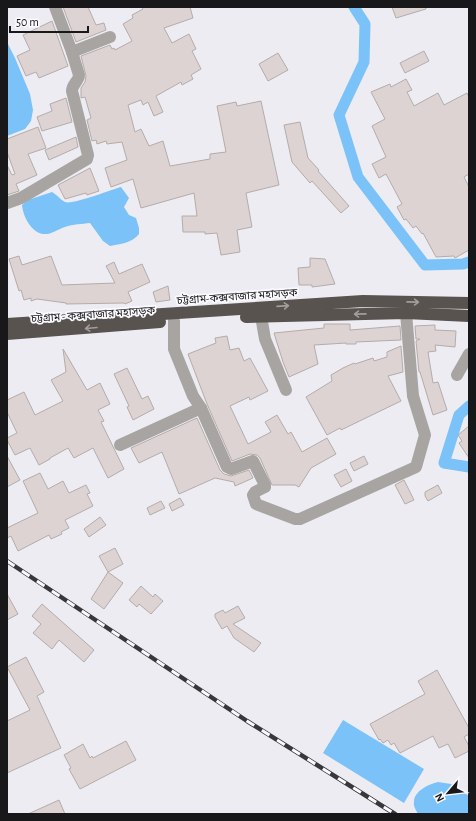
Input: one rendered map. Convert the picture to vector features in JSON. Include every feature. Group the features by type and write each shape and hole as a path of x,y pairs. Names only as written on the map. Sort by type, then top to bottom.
{"highway":[{"name":"চট্টগ্রাম-কক্সবাজার মহাসড়ক","path":"7,324 363,301 469,303"},
{"name":"চট্টগ্রাম - কক্সবাজার মহাসড়ক","path":"7,334 261,316 406,313 469,316"}],"street":[{"path":"7,203 21,198 87,160 88,155 72,91 72,88 79,75 55,7"},
{"path":"72,52 110,37"},
{"path":"174,321 174,349 193,396 201,408 228,468 232,469 250,461 254,462 265,487 255,492 254,499 295,519 300,519 416,467 425,434 413,396 406,313"},
{"path":"261,316 265,339 286,390"},
{"path":"457,375 469,354"},
{"path":"120,444 201,408"}],"water":[{"path":"7,42 30,94 33,110 31,121 25,129 7,136"},
{"path":"121,187 129,198 124,207 129,215 136,218 139,228 139,234 136,237 122,244 110,246 103,241 90,223 68,226 49,234 39,233 35,231 28,223 22,205 28,200 52,192 63,201 69,202"},
{"path":"343,720 424,769 404,803 323,753"},
{"path":"438,782 451,784 469,796 469,814 418,814 414,804 416,795 426,786"}],"building":[{"path":"63,7 88,7 96,25 104,23 106,30 76,42"},
{"path":"142,7 190,7 193,18 164,28 172,43 189,34 196,49 192,51 201,69 191,75 193,79 182,85 181,82 156,96 163,112 154,116 148,102 143,105 141,100 128,105 135,132 141,129 149,146 163,141 170,166 210,159 210,154 226,152 217,106 236,102 237,106 261,101 279,185 246,193 252,227 237,230 240,252 221,255 217,233 205,234 205,232 183,232 182,216 197,216 194,193 141,208 133,179 111,187 105,168 127,160 122,142 107,144 106,141 97,144 96,140 92,141 87,120 91,118 85,97 81,98 81,88 85,82 86,76 81,56 110,45 112,49 114,48 115,50 132,41 123,24 133,18 132,15 143,9"},
{"path":"392,7 426,7 426,9 396,18"},
{"path":"52,21 68,66 39,78 36,72 26,76 17,56 30,50 23,35"},
{"path":"424,51 429,61 405,73 400,63"},
{"path":"278,53 288,70 268,81 259,64"},
{"path":"406,79 412,90 407,92 414,106 438,93 444,105 467,93 469,97 469,174 464,177 469,187 469,250 455,258 454,256 436,257 423,233 422,234 416,226 413,228 406,219 404,220 397,207 402,204 386,174 379,178 372,164 386,157 372,126 385,119 371,92 390,84 391,87"},
{"path":"66,98 72,122 42,131 37,117 52,111 50,104"},
{"path":"300,122 308,158 349,206 341,213 312,181 310,183 292,162 284,125"},
{"path":"38,127 46,148 28,154 37,175 16,184 19,191 7,195 7,165 12,175 15,174 7,152 7,139"},
{"path":"76,137 78,147 49,160 45,150"},
{"path":"90,168 99,191 65,199 58,185"},
{"path":"19,256 22,265 51,256 62,285 115,283 106,266 114,262 119,274 142,264 150,282 128,292 132,301 125,304 66,304 37,299 31,301 31,298 24,300 21,290 19,291 9,259"},
{"path":"310,258 325,259 335,284 312,287 312,285 299,285 298,268 310,267"},
{"path":"168,286 170,300 156,302 153,292"},
{"path":"324,324 350,324 350,330 400,326 401,340 356,342 356,344 346,343 314,345 318,364 289,377 274,333 324,328"},
{"path":"435,325 435,330 456,331 455,347 435,345 436,351 428,352 433,383 438,382 447,410 433,415 419,372 416,341 420,339 416,339 415,326"},
{"path":"227,336 230,350 239,348 244,361 250,358 268,391 250,400 249,397 230,406 248,444 271,432 265,422 277,415 288,434 291,432 302,452 327,438 336,454 311,468 299,487 295,485 272,485 260,458 257,455 250,454 232,461 207,404 188,354 216,343 215,338"},
{"path":"401,346 403,372 388,376 401,401 341,430 340,428 327,435 306,397 332,381 331,375 343,368 354,363 355,364 373,358 374,361 387,357 387,352"},
{"path":"63,349 87,390 100,383 110,404 98,410 104,421 101,422 124,469 108,478 93,448 74,458 68,448 39,465 30,448 15,455 7,440 7,438 17,433 7,412 7,400 24,392 35,415 63,401 51,380 66,372"},
{"path":"127,368 142,399 148,396 154,409 133,420 127,407 129,406 114,374"},
{"path":"197,418 220,470 224,474 231,476 249,470 253,478 235,486 234,482 215,478 179,494 162,452 139,463 131,448"},
{"path":"469,426 469,458 459,443 462,441 458,435"},
{"path":"7,456 20,480 7,487"},
{"path":"364,456 368,464 354,471 350,463"},
{"path":"346,469 352,481 341,487 334,475"},
{"path":"40,473 48,489 63,481 69,493 86,485 90,493 87,494 93,506 65,520 69,528 61,532 62,534 51,539 49,535 18,551 11,536 7,538 7,528 38,513 23,481"},
{"path":"404,480 414,500 405,504 395,485"},
{"path":"438,485 442,493 428,501 425,496 425,492"},
{"path":"180,498 184,505 172,511 169,504"},
{"path":"161,501 165,508 150,515 147,508"},
{"path":"100,517 106,525 89,537 84,529"},
{"path":"115,548 123,564 108,572 99,556"},
{"path":"108,572 123,583 104,609 91,599"},
{"path":"141,586 153,597 155,594 163,601 151,614 139,604 137,607 129,600"},
{"path":"7,594 18,614 7,620"},
{"path":"42,604 94,650 84,662 59,640 52,649 33,633 41,624 32,616"},
{"path":"238,606 245,618 233,624 261,643 254,652 234,638 227,626 222,629 215,617 215,614 223,610 225,613"},
{"path":"26,657 44,692 37,696 61,748 7,773 7,721 30,710 7,667"},
{"path":"437,670 469,728 469,734 464,737 469,746 469,751 455,758 448,744 439,748 433,736 400,753 394,743 391,745 388,740 383,743 380,739 379,740 370,724 425,694 418,681"},
{"path":"126,741 136,760 80,789 69,769 71,768 64,755 83,744 90,758 92,756 93,758"},
{"path":"59,800 65,814 28,814"}],"waterway":[{"path":"354,7 365,24 364,62 339,115 358,177 425,265 463,264 469,262"},
{"path":"469,406 459,415 444,463 469,467"}],"railway":[{"path":"7,561 247,721 395,814"}]}
